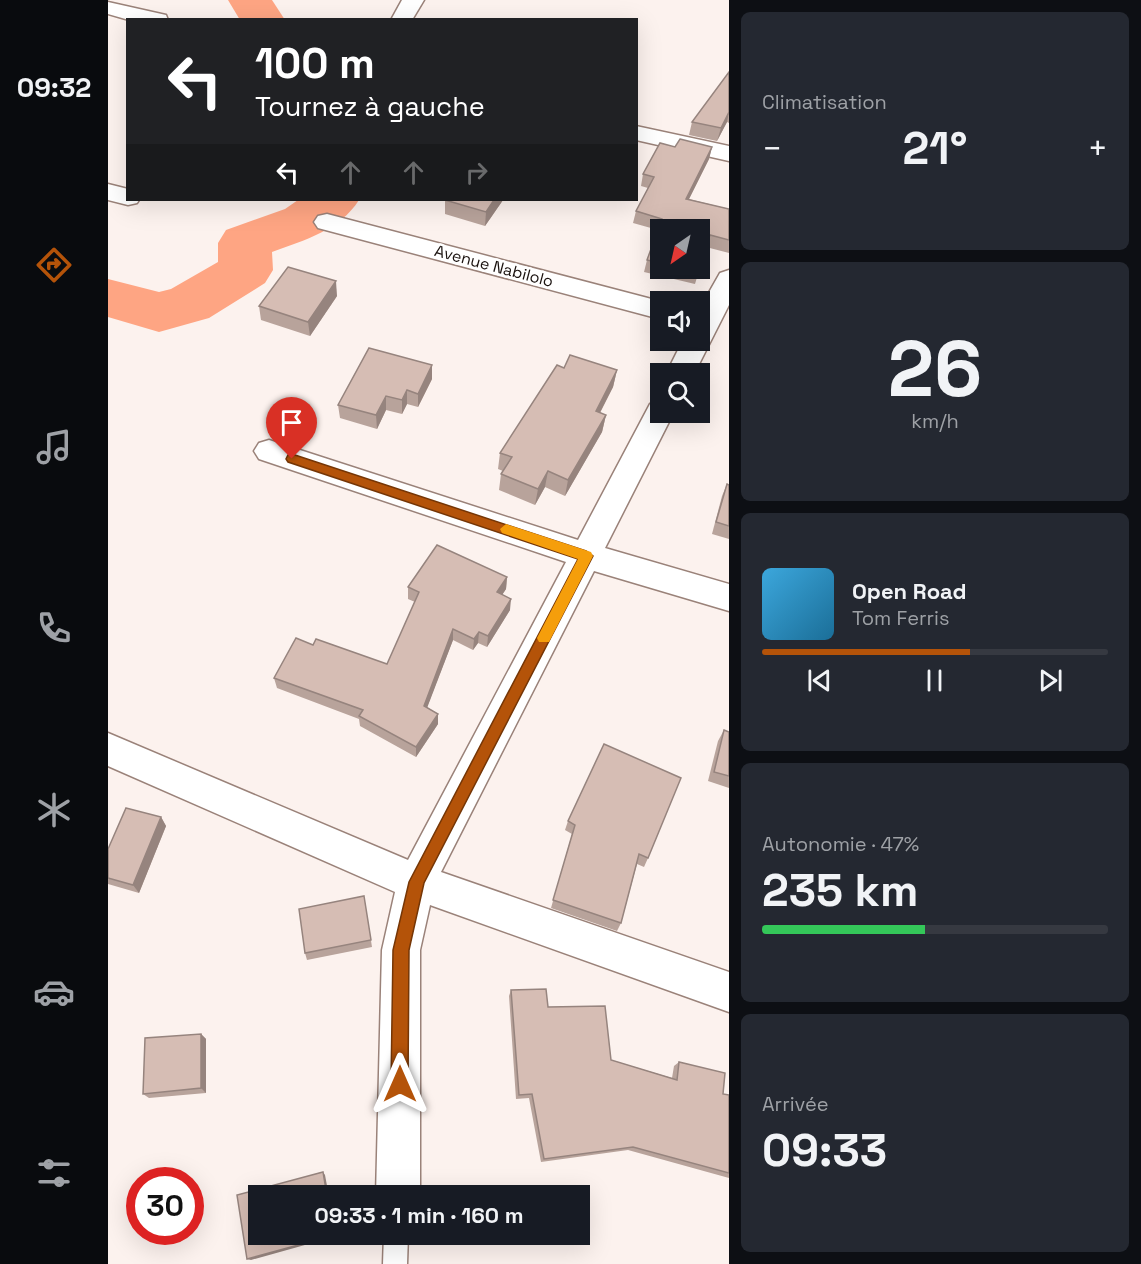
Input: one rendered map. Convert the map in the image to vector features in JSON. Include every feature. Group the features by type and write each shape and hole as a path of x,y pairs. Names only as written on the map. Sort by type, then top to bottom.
{"street":[{"path":"401,18 413,0"},
{"path":"108,8 150,18"},
{"path":"638,133 729,154"},
{"path":"108,192 126,196"},
{"name":"Avenue Nabilolo","path":"327,222 650,307"},
{"path":"710,320 729,279"},
{"path":"398,1185 401,950 416,882 654,423"},
{"path":"269,451 586,556 729,598"},
{"path":"108,749 416,882 729,992"}],"lane":[{"path":"394,1264 395,1245"}],"building":[{"path":"729,72 729,112 721,128 692,122"},
{"path":"680,139 712,147 686,199 729,209 729,240 710,235 710,219 662,219 636,211 654,177 643,174 660,143 675,147"},
{"path":"448,201 493,201 486,212"},
{"path":"288,267 336,281 308,322 259,306"},
{"path":"369,348 432,365 418,394 407,390 402,400 386,396 376,415 338,405"},
{"path":"570,355 617,370 596,411 606,415 568,480 548,471 538,489 501,474 512,457 500,453 557,365 564,368"},
{"path":"727,484 729,485 729,526 716,522"},
{"path":"437,545 507,577 497,592 511,599 488,636 479,632 474,639 453,629 424,706 438,714 416,747 359,716 363,710 274,678 296,638 313,645 316,639 387,664 419,592 408,587"},
{"path":"724,730 729,732 729,776 714,772"},
{"path":"604,744 681,778 648,858 639,854 621,923 553,900 575,825 568,821"},
{"path":"126,808 161,817 133,885 108,878 108,849"},
{"path":"364,896 371,940 305,953 299,909"},
{"path":"546,989 548,1007 605,1006 611,1060 677,1080 679,1062 725,1073 723,1094 729,1095 729,1173 633,1147 544,1159 532,1094 519,1095 511,990"},
{"path":"201,1034 201,1088 143,1094 145,1038"},
{"path":"323,1172 325,1185 274,1185"},
{"path":"248,1192 248,1245 298,1245 247,1259 237,1195"}],"waterway":[{"path":"250,0 262,18"},
{"path":"108,298 159,312 189,304 246,270 245,243 304,221 332,201"}],"slow traffic":[{"path":"506,529 586,556 544,638"}],"route":[{"path":"292,459 586,556 416,882 401,950 400,1084"}]}
